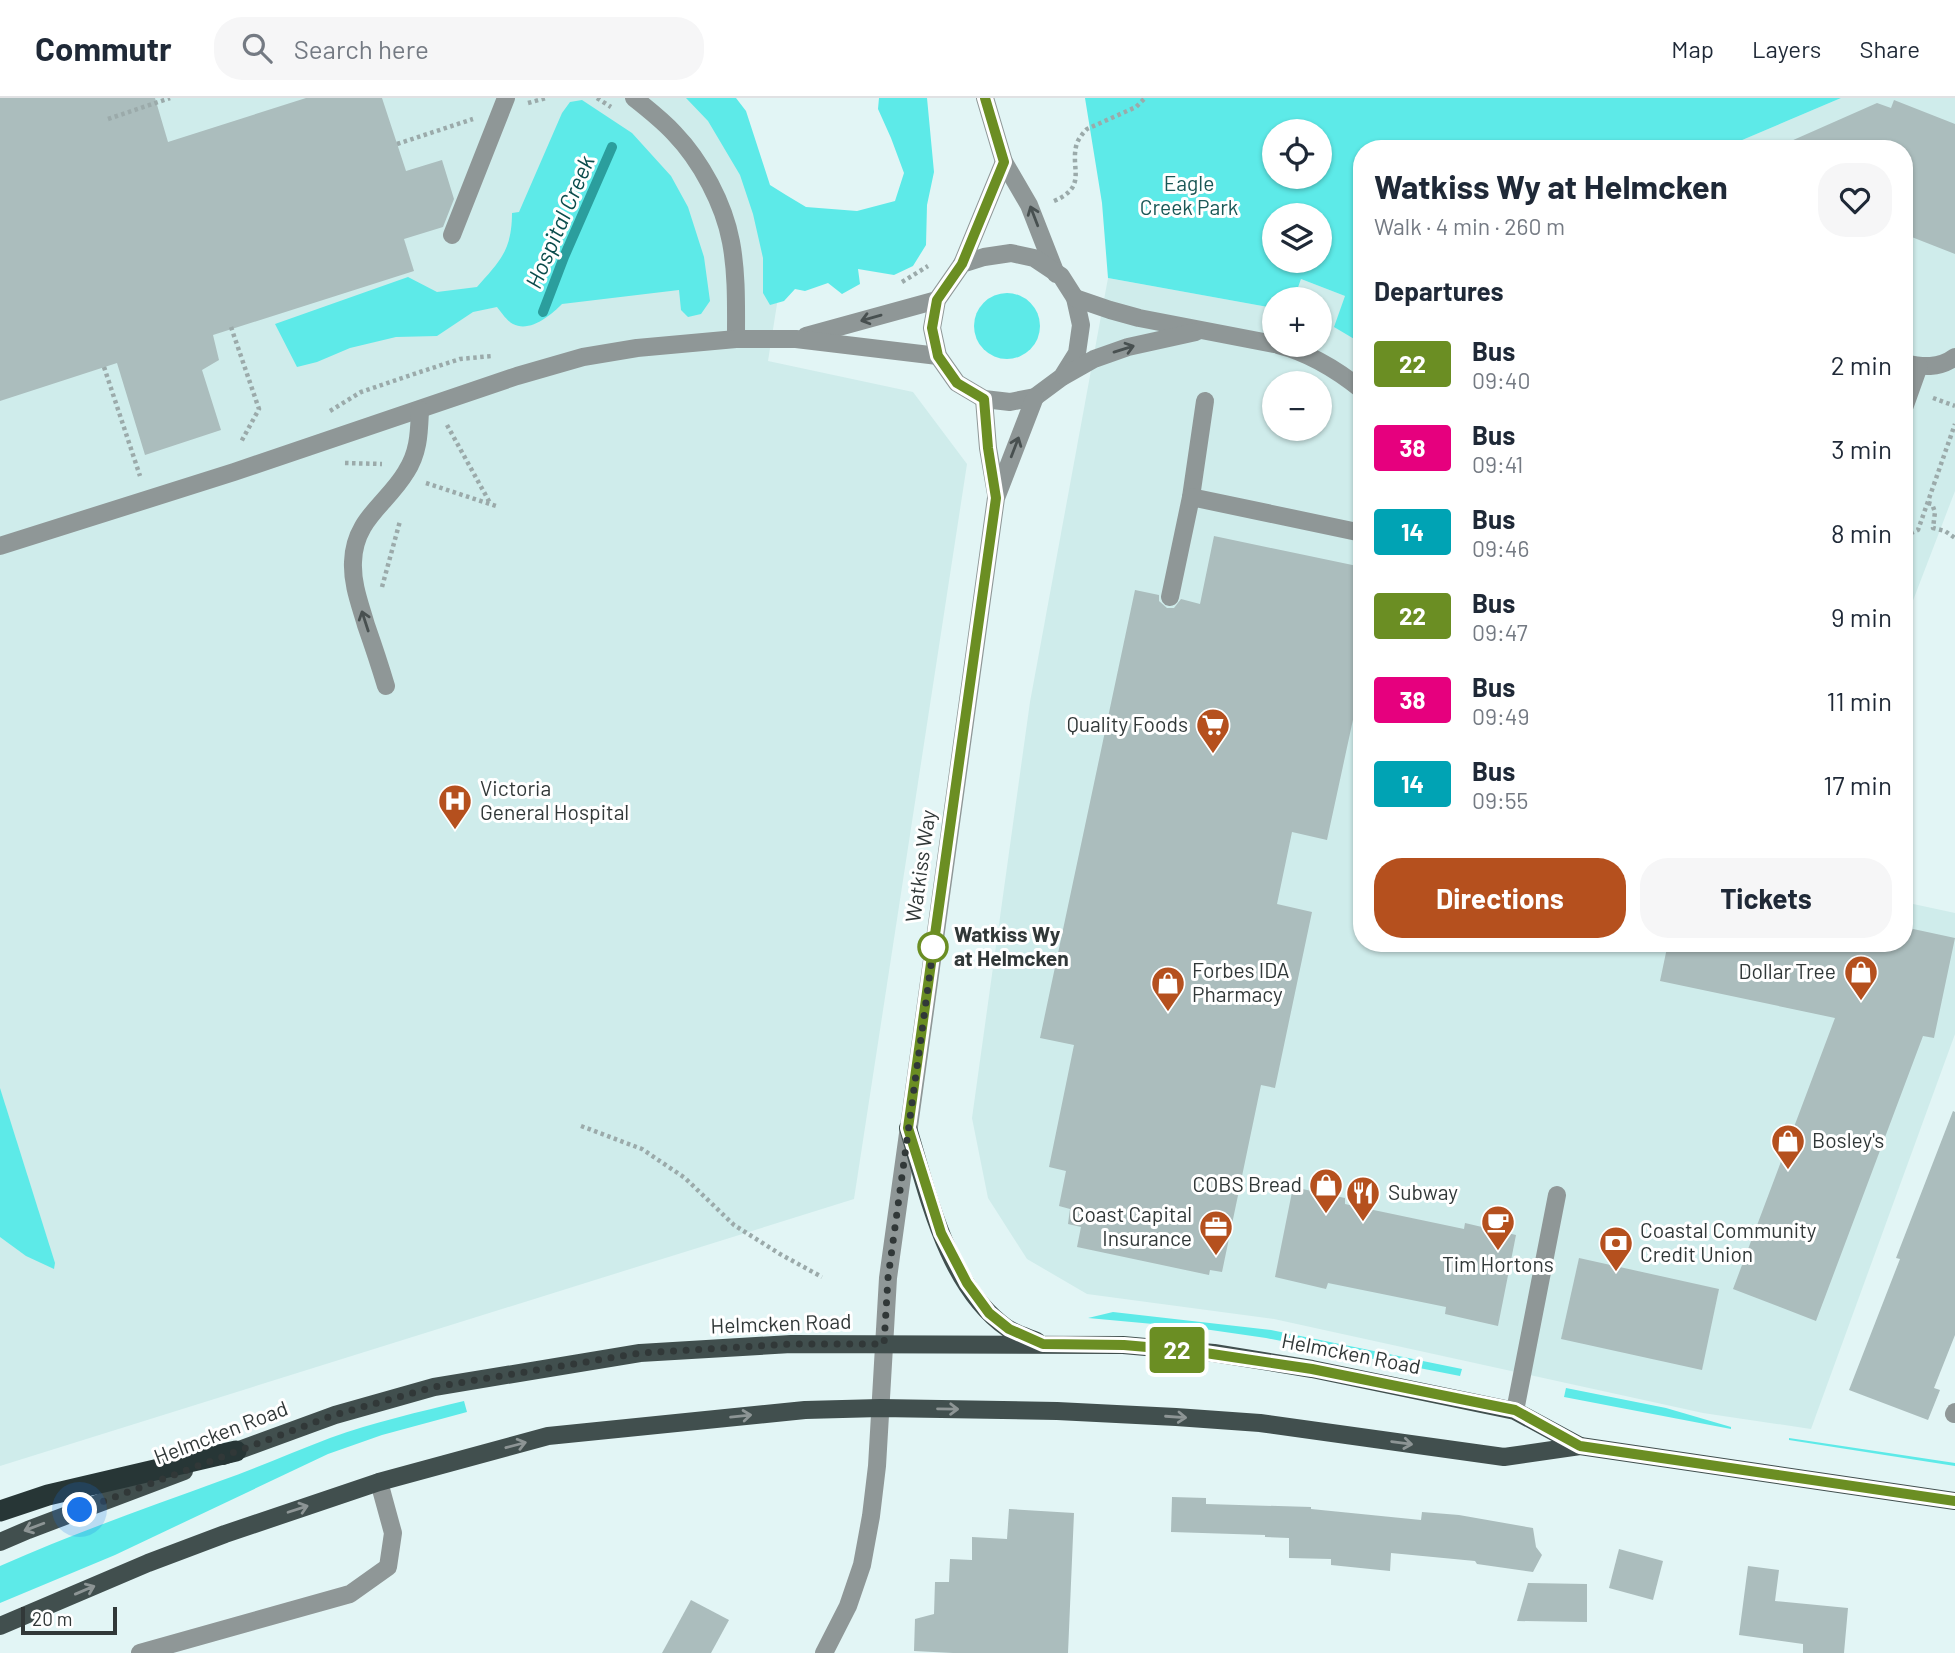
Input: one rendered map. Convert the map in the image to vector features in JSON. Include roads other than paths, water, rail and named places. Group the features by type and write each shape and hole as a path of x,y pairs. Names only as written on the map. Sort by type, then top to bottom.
{"highway":[{"path":"0,1511 48,1495 236,1451"}],"main road":[{"path":"908,1128 941,1233 967,1283 989,1313 1009,1329 1043,1344"},
{"name":"Helmcken Road","path":"0,1542 236,1451 389,1398 434,1387 640,1353 791,1344 1043,1344 1124,1345 1214,1353 1312,1369 1515,1410 1580,1446"},
{"name":"Helmcken Road","path":"0,1626 225,1534 379,1482 548,1436 805,1410 880,1408 1057,1411 1260,1423 1504,1457 1580,1446 1955,1501"}],"street":[{"path":"452,235 506,98"},
{"path":"634,98 676,134 711,186 731,240 735,268 736,339"},
{"path":"985,98 1004,162 1029,205 1056,274"},
{"path":"1004,162 962,264 937,300 932,328 938,356 957,383 984,399 1010,402 1035,397 1062,377 1094,359 1128,347 1203,331"},
{"path":"962,264 1011,253 1034,258 1061,276 1075,298 1081,325 1077,353 1062,377"},
{"path":"1075,298 1129,315 1262,342"},
{"path":"796,339 937,300"},
{"path":"0,546 59,528 149,509 237,481 420,410 517,376 583,357 637,348 736,339 796,339 938,356"},
{"path":"1312,357 1353,383"},
{"path":"1913,364 1936,366 1955,357"},
{"name":"Watkiss Way","path":"824,1653 848,1606 862,1565 874,1491 888,1278 996,498 1035,397"},
{"name":"Watkiss Way","path":"984,399 996,498"},
{"path":"1170,597 1191,497 1205,401"},
{"path":"386,686 356,594 353,559 362,527 371,513 396,487 412,460 419,438 420,410"},
{"path":"1191,497 1353,531"},
{"path":"59,528 65,545"},
{"path":"1515,1410 1557,1195"},
{"path":"140,1653 350,1594 388,1567 393,1533 379,1482"}],"waterway":[{"name":"Hospital Creek","path":"543,312 612,147"}],"place":[{"name":"Quality Foods","path":"1213,755"},
{"name":"Victoria General Hospital","path":"455,831"},
{"name":"Watkiss Wy at Helmcken","path":"933,947"},
{"name":"Dollar Tree","path":"1861,1002"},
{"name":"Forbes IDA Pharmacy","path":"1168,1013"},
{"name":"Bosley's","path":"1788,1171"},
{"name":"COBS Bread","path":"1326,1215"},
{"name":"Subway","path":"1363,1223"},
{"name":"Tim Hortons","path":"1498,1252"},
{"name":"Coast Capital Insurance","path":"1216,1257"},
{"name":"Coastal Community Credit Union","path":"1616,1273"}],"park label":[{"name":"Eagle Creek Park","path":"1189,196"}]}
